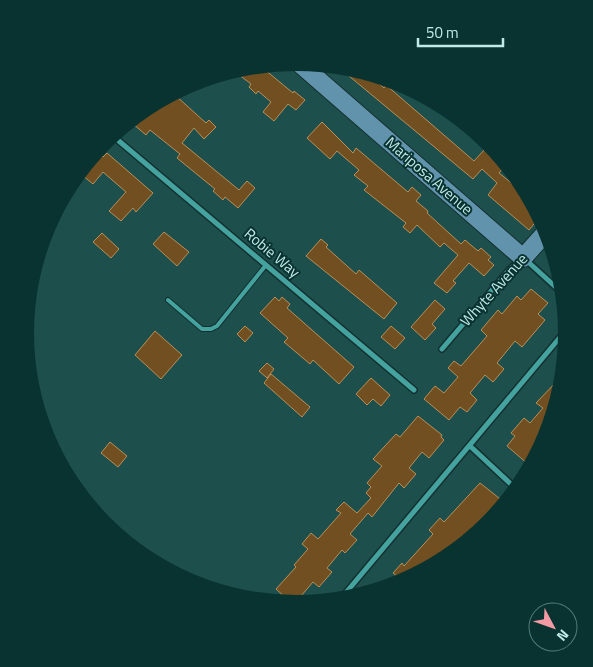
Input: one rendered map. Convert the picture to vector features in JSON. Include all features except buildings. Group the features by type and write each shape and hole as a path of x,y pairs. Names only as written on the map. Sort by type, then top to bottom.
{"street":[{"name":"Mariposa Avenue","path":"308,71 555,286"},
{"name":"Robie Way","path":"119,140 414,390"},
{"name":"Whyte Avenue","path":"442,349 509,270 524,258 541,238"},
{"path":"348,591 559,339"},
{"path":"470,446 511,484"}],"lane":[{"path":"168,300 202,329 211,329 217,326 266,265"}]}
